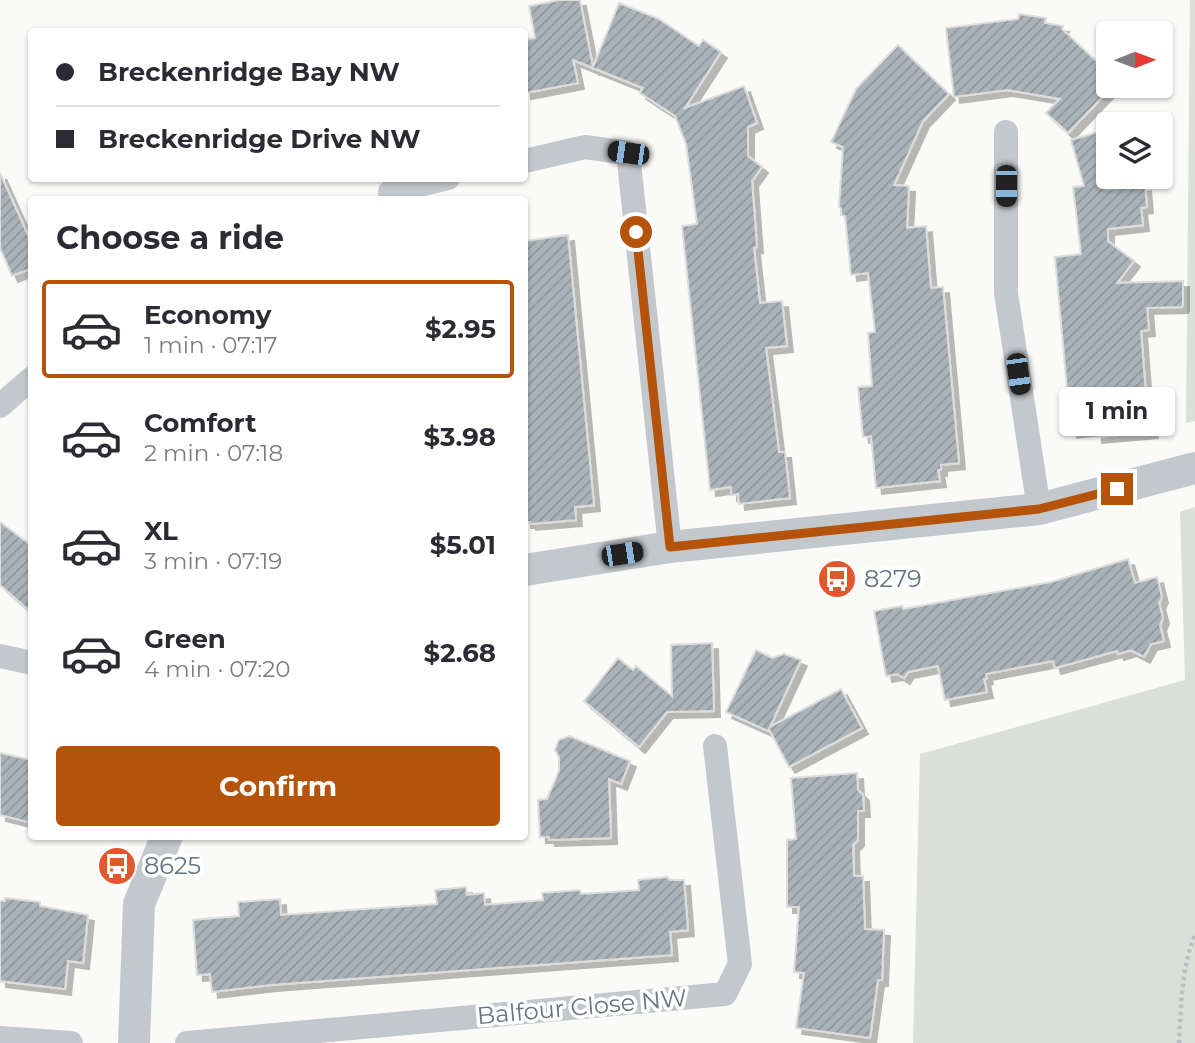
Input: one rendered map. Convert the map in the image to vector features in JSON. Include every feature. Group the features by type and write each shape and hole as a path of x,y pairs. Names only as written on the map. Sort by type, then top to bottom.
{"street":[{"path":"1006,132 1006,293 1039,509"},
{"path":"528,160 585,147 628,153 670,547"},
{"path":"390,192 431,182"},
{"path":"0,406 28,381"},
{"path":"528,570 670,547 1039,509 1195,468"},
{"path":"0,656 28,662"},
{"name":"Balfour Close NW","path":"187,1043 725,994 740,964 715,746"},
{"path":"134,1043 139,904 165,840"},
{"path":"0,1038 71,1043"}],"path":[{"path":"1179,1043 1183,987 1190,947 1195,935"}],"shaded area":[{"path":"1190,0 1195,0 1195,421 1186,423"},
{"path":"1195,507 1195,1043 913,1043 920,754 1185,680 1180,512"}],"building":[{"path":"560,0 580,0 593,67 619,3 659,19 699,46 703,40 721,52 685,108 744,86 757,123 748,127 748,156 762,167 752,181 757,247 754,248 760,303 782,301 787,346 766,348 779,452 785,452 790,498 739,504 738,494 731,495 731,487 710,490 682,226 697,224 686,144 675,116 640,93 643,88 573,60 578,83 528,92 528,39 535,38 529,6"},
{"path":"1019,14 1046,18 1045,23 1063,26 1062,29 1096,61 1096,98 1102,98 1068,133 1046,113 1060,99 1007,90 954,97 946,28 1018,19"},
{"path":"898,45 949,94 923,121 894,185 909,186 907,228 926,226 931,288 943,287 959,463 941,465 941,470 938,470 940,481 876,488 871,436 863,437 858,387 872,386 868,333 875,332 868,273 851,275 845,216 841,215 839,207 843,147 831,142 856,89"},
{"path":"1096,133 1096,189 1145,189 1147,207 1141,208 1143,225 1108,229 1108,241 1134,261 1117,283 1183,281 1182,307 1147,308 1149,330 1141,331 1146,395 1155,394 1157,418 1151,419 1152,432 1096,437 1096,429 1071,432 1055,257 1081,254 1073,187 1084,186 1071,140"},
{"path":"0,173 28,235 28,270 12,276 0,248"},
{"path":"568,235 594,505 575,507 576,520 528,522 528,241"},
{"path":"0,522 28,543 28,610 0,585"},
{"path":"1128,559 1135,583 1157,577 1162,597 1159,603 1163,618 1160,625 1164,641 1151,644 1144,657 1131,650 1118,654 1117,651 1055,668 1053,661 986,674 987,678 984,679 987,692 945,700 938,666 908,672 904,678 897,674 886,676 874,611 902,606 903,609 1051,582"},
{"path":"712,643 714,711 667,712 639,747 584,701 618,658 633,670 636,666 672,696 671,645"},
{"path":"756,650 772,658 784,654 801,660 770,727 841,689 862,728 789,767 769,729 768,731 726,712"},
{"path":"569,736 630,761 621,784 609,779 611,838 549,840 549,837 540,837 538,800 547,799 559,771 559,757 555,750 559,740"},
{"path":"0,753 28,759 28,822 0,815"},
{"path":"857,773 864,811 858,811 858,840 853,845 854,876 863,876 865,929 884,930 882,980 878,980 870,1038 796,1028 804,973 794,972 799,907 787,907 787,840 796,839 791,778"},
{"path":"667,877 670,880 684,880 688,930 670,932 672,955 271,985 212,992 210,974 197,975 193,920 239,916 238,902 280,899 281,915 437,904 435,890 466,887 467,895 484,893 485,905 543,900 542,893 580,890 581,894 639,890 638,880"},
{"path":"5,898 40,902 40,906 88,915 83,963 68,961 65,989 0,981 0,901 5,901"}],"place":[{"name":"8279","path":"837,579"},
{"name":"8625","path":"117,866"}],"route":[{"path":"636,232 670,547 1039,509 1117,489"}]}
